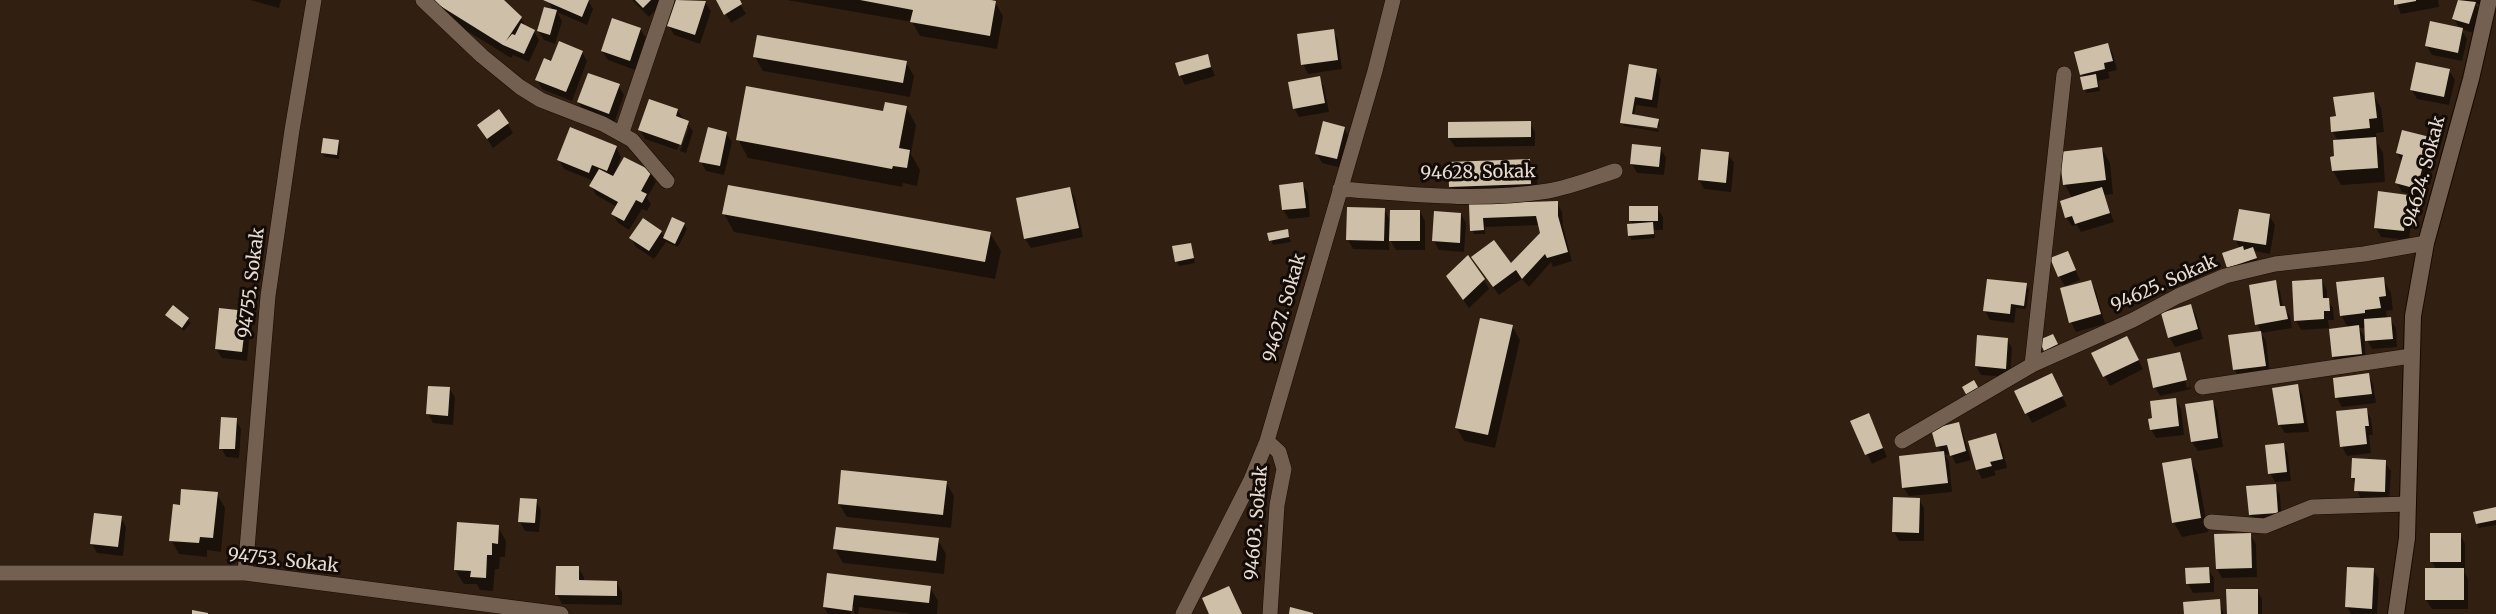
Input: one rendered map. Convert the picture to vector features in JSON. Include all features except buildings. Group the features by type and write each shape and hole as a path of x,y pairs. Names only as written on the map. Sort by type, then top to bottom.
{"street":[{"name":"94755. Sokak","path":"245,573 268,296 314,0"},
{"path":"423,0 482,56 520,87 560,108 622,132 644,152 667,181"},
{"path":"622,132 668,0"},
{"name":"94627. Sokak","path":"1184,614 1250,482 1267,441 1375,71 1393,0"},
{"name":"94624. Sokak","path":"2396,614 2407,538 2413,316 2426,243 2471,79 2489,0"},
{"path":"2032,365 2064,74"},
{"name":"94628. Sokak","path":"1340,189 1430,196 1522,194 1567,187 1615,171"},
{"name":"94625. Sokak","path":"1902,441 2032,365 2225,276 2275,264 2364,254 2426,243"},
{"path":"2202,387 2411,356"},
{"name":"94603. Sokak","path":"1267,441 1279,452 1284,469 1277,505 1270,614"},
{"path":"2211,522 2265,526 2312,507 2408,504"},
{"name":"94753. Sokak","path":"0,573 245,573 561,614"}]}
